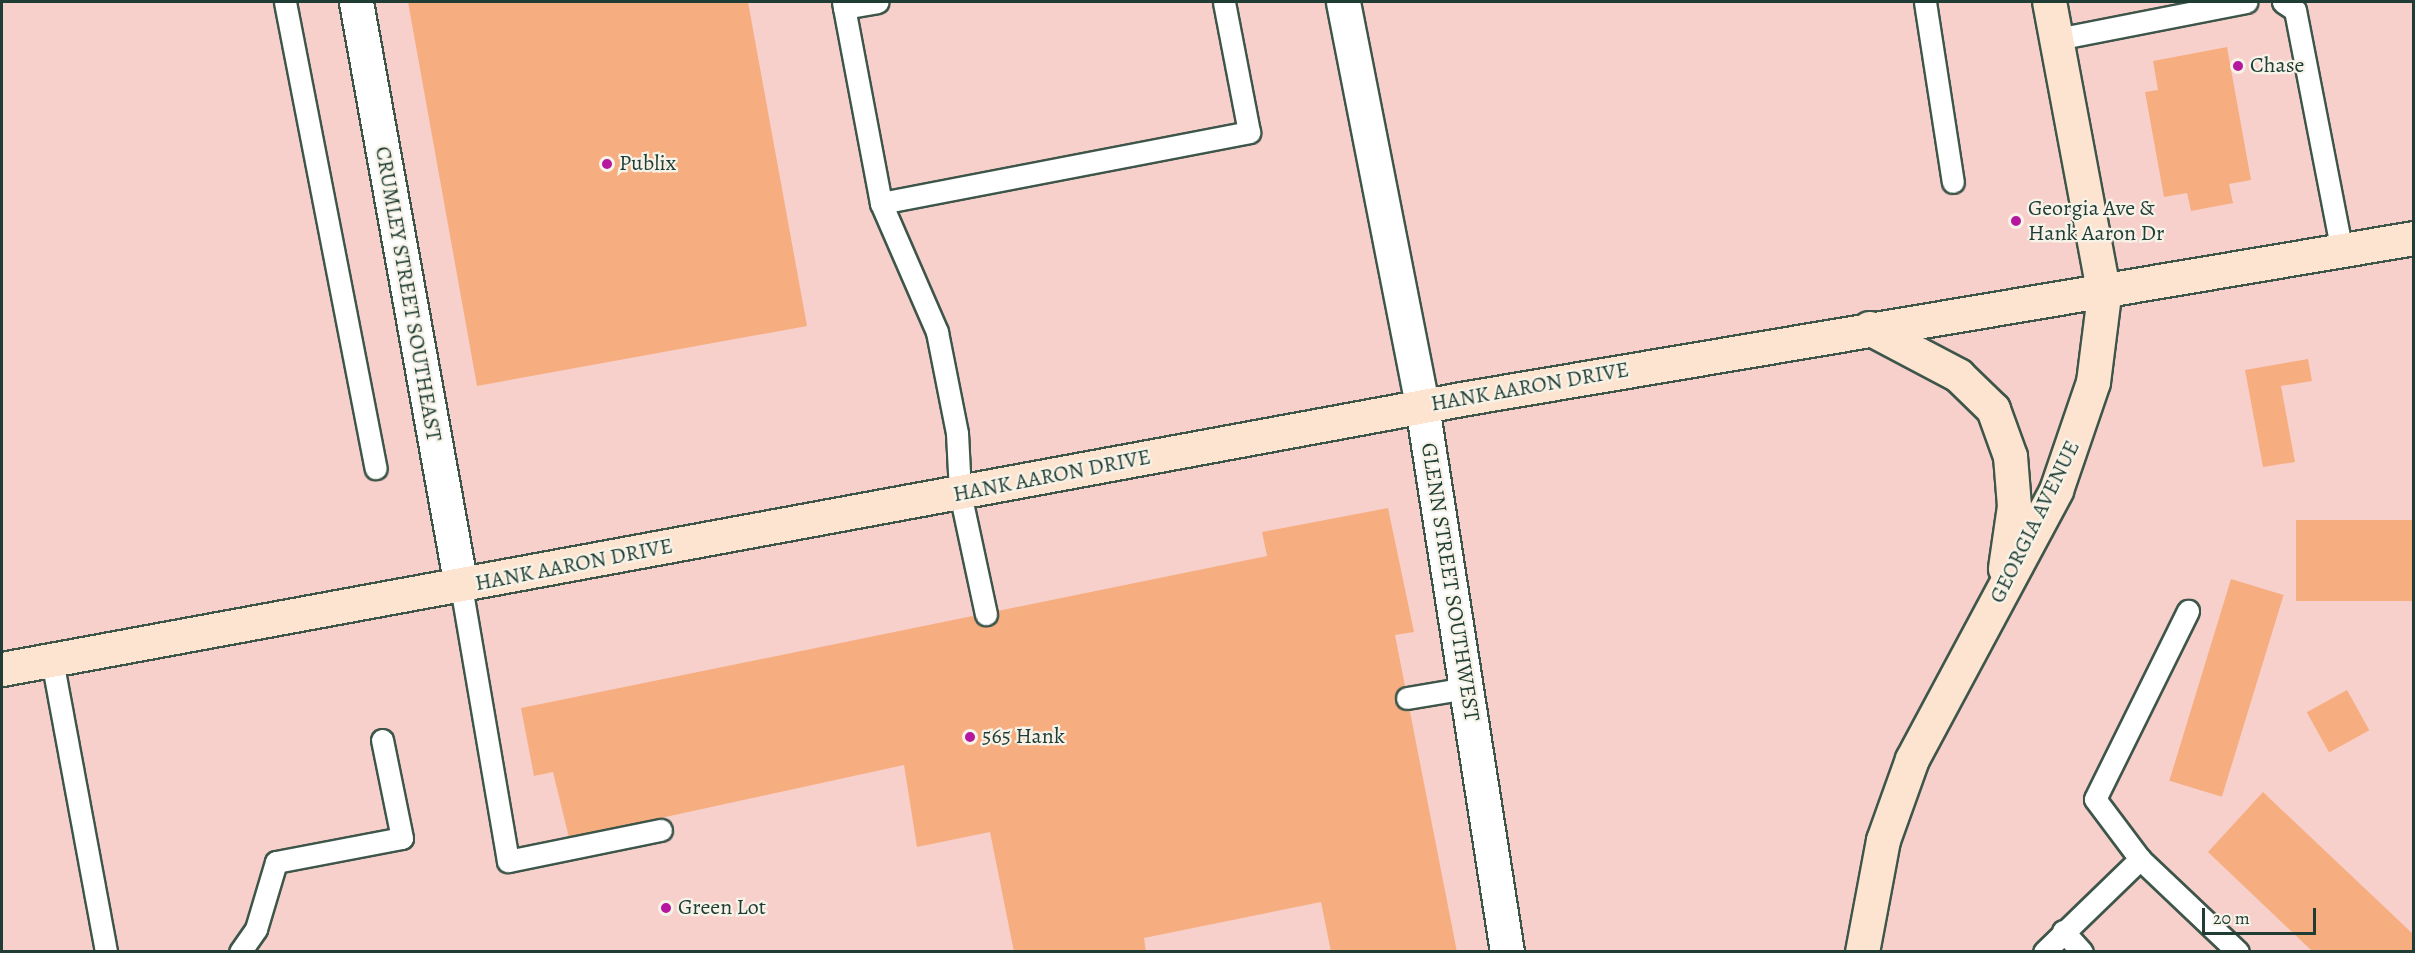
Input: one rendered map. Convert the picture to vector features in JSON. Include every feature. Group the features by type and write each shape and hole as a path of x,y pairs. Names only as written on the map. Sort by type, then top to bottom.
{"main road":[{"name":"GEORGIA AVENUE","path":"1862,951 1883,840 1912,759 1946,687 2001,594 2056,490 2081,427 2104,295 2049,2"},
{"name":"HANK AARON DRIVE","path":"2,669 1422,406 1869,328 2104,295 2414,238"},
{"path":"1869,328 1958,375 1993,409 2010,456 2014,506 2001,594"}],"street":[{"name":"CRUMLEY STREET SOUTHEAST","path":"356,2 460,586"},
{"name":"GLENN STREET SOUTHWEST","path":"1343,2 1422,406 1507,951"}],"lane":[{"path":"285,2 376,468"},
{"path":"877,2 843,5 881,202 937,332 957,434 960,493 986,614"},
{"path":"881,202 1249,132 1224,2"},
{"path":"1926,2 1953,182"},
{"path":"2057,39 2246,2"},
{"path":"2283,2 2295,10 2342,252"},
{"path":"460,586 508,861 661,830"},
{"path":"2188,611 2095,799 2140,859 2238,951"},
{"path":"52,660 106,951"},
{"path":"1407,698 1467,688"},
{"path":"240,951 256,929 276,862 402,838 382,740"},
{"path":"2044,951 2140,859"},
{"path":"2063,931 2082,951"}],"shaded area":[{"path":"2,2 2413,2 2413,952 2,952"}],"building":[{"name":"Publix","path":"408,2 748,2 807,326 477,386"},
{"path":"2227,47 2251,180 2229,184 2233,203 2191,211 2187,193 2164,197 2145,92 2158,90 2153,61"},
{"path":"2308,359 2312,381 2281,386 2295,462 2263,467 2245,370"},
{"name":"565 Hank","path":"1388,508 1414,632 1395,635 1457,952 1331,952 1321,902 1144,938 1146,952 1014,952 990,832 917,847 904,765 569,838 553,772 534,776 521,708 1267,556 1262,532"},
{"path":"2296,520 2414,520 2414,601 2296,601"},
{"path":"2231,579 2284,595 2222,797 2169,781"},
{"path":"2347,690 2369,730 2329,753 2307,712"},
{"path":"2263,792 2414,935 2414,952 2313,952 2208,852"}],"place":[{"name":"Chase","path":"2238,66"},
{"name":"Publix","path":"607,164"},
{"name":"Georgia Ave & Hank Aaron Dr","path":"2016,221"},
{"name":"565 Hank","path":"970,737"},
{"name":"Green Lot","path":"666,908"}]}
